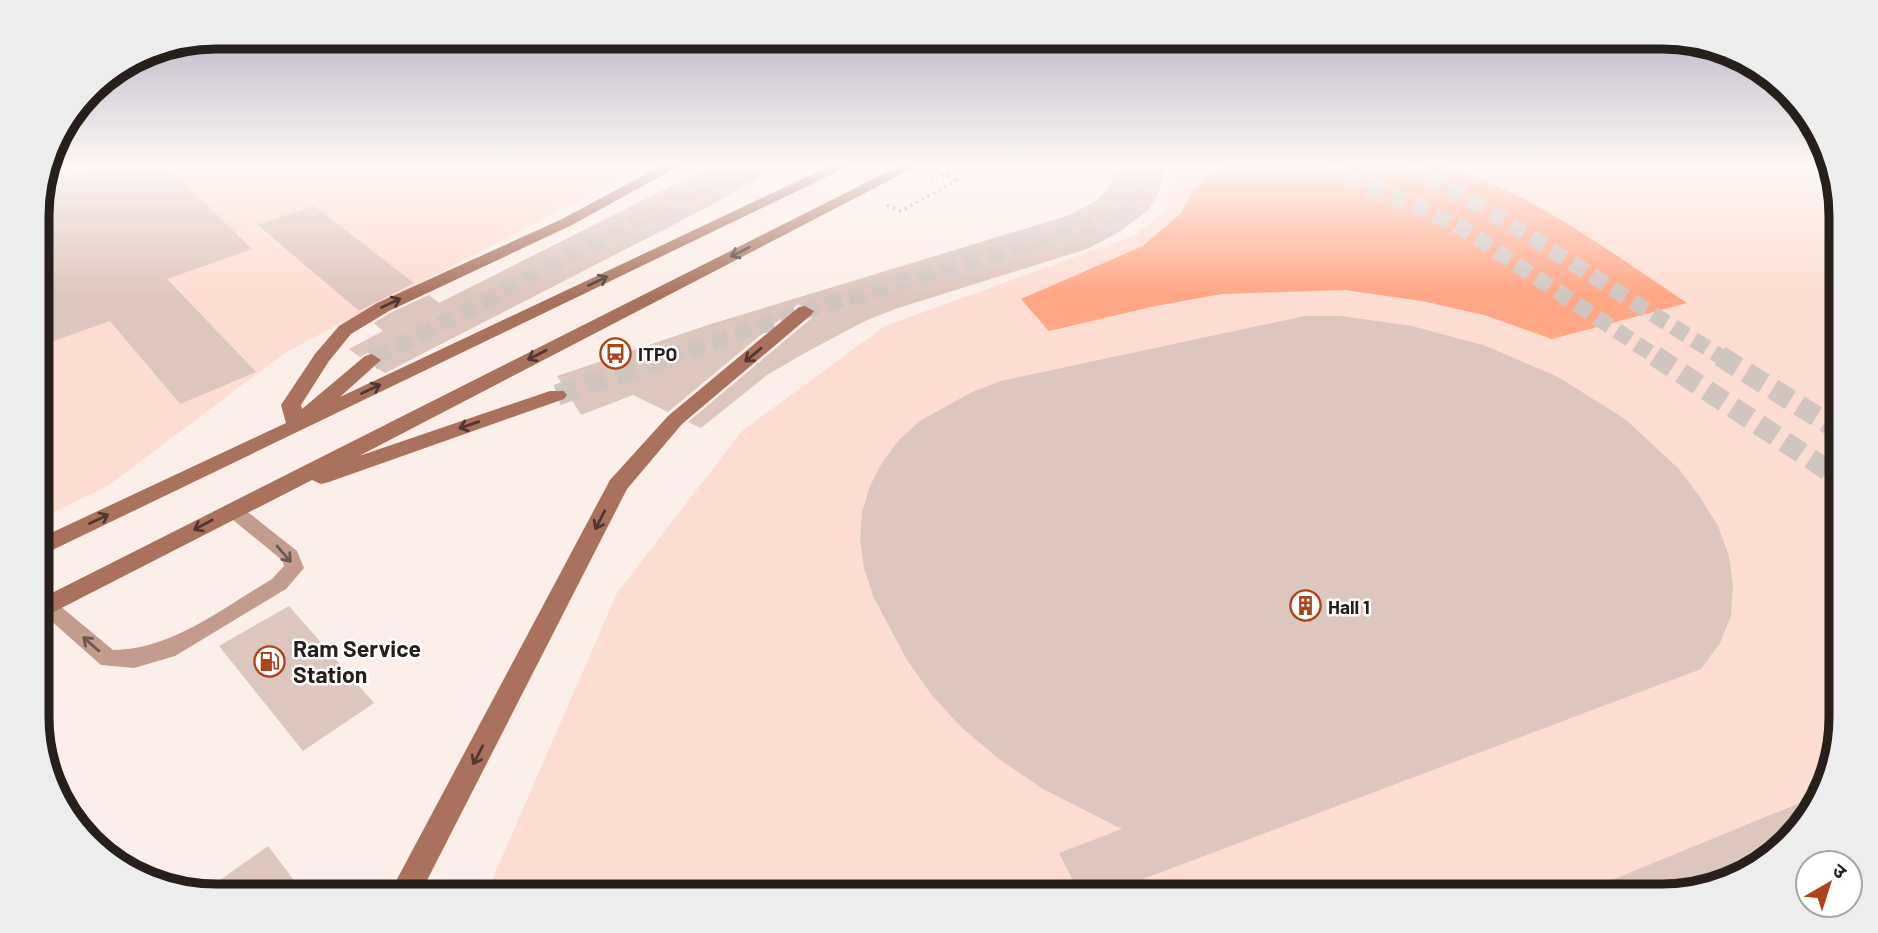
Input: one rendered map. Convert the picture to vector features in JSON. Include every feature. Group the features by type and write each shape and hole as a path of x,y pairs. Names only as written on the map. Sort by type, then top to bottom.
{"main road":[{"path":"296,424 291,405 322,358 345,330 383,307 590,210"},
{"path":"49,544 750,210"},
{"path":"49,606 824,210"},
{"path":"410,884 618,485 676,420 805,311"},
{"path":"296,424 372,360"},
{"path":"238,507 557,395"}],"lane":[{"path":"49,614 108,659 134,659 168,650 279,584 294,568 290,556 238,507"}],"shaded area":[{"path":"49,210 562,210 286,352 106,487 49,514"},
{"path":"211,210 304,210 235,233"},
{"path":"319,210 541,210 412,282"},
{"path":"1164,210 1829,210 1828,739 1812,791 1788,827 1772,843 1736,867 1695,881 1673,884 490,884 617,593 742,431 885,326 1138,234"},
{"path":"1183,210 1543,210 1687,303 1552,339 1484,315 1422,301 1345,290 1222,294 1155,306 1049,331 1021,299 1143,246"}],"building":[{"path":"49,210 212,210 252,249 167,279 256,372 180,404 110,321 49,343"},
{"path":"304,210 319,210 414,283 359,311 258,225"},
{"path":"625,210 703,210 385,373 377,368 383,362 382,358 371,351 360,357 349,349 383,331 374,323 390,313 429,295 439,303"},
{"path":"1080,210 1148,210 1121,231 1087,249 898,308 865,321 767,375 701,428 688,422 813,317 815,309 806,304 797,305 668,412 633,395 581,415 557,376 711,324 1070,215"},
{"name":"Hall 1","path":"1305,316 1340,316 1412,326 1486,346 1558,377 1625,419 1679,469 1718,526 1729,556 1733,586 1731,616 1720,643 1701,669 1130,884 1075,884 1059,853 1122,829 1043,789 999,759 962,728 931,694 907,660 873,596 864,568 860,539 862,512 870,486 882,463 899,440 920,421 972,392 1001,381"},
{"path":"289,606 374,703 303,751 219,646"},
{"path":"1807,800 1788,827 1772,843 1736,867 1695,881 1673,884 1602,884"},
{"path":"268,846 297,884 216,884"}],"tunnel":[{"path":"376,358 658,210"},
{"path":"667,358 805,311 1099,222 1118,210"},
{"path":"1422,210 1459,226 1658,358"},
{"path":"1486,210 1723,358"},
{"path":"376,358 380,356"},
{"path":"557,395 672,356"},
{"path":"1655,356 1829,471"},
{"path":"1720,356 1829,424"},
{"path":"372,360 376,358"}],"place":[{"name":"ITPO","path":"615,353"},
{"name":"Hall 1","path":"1305,606"},
{"name":"Ram Service Station","path":"270,661"}]}
